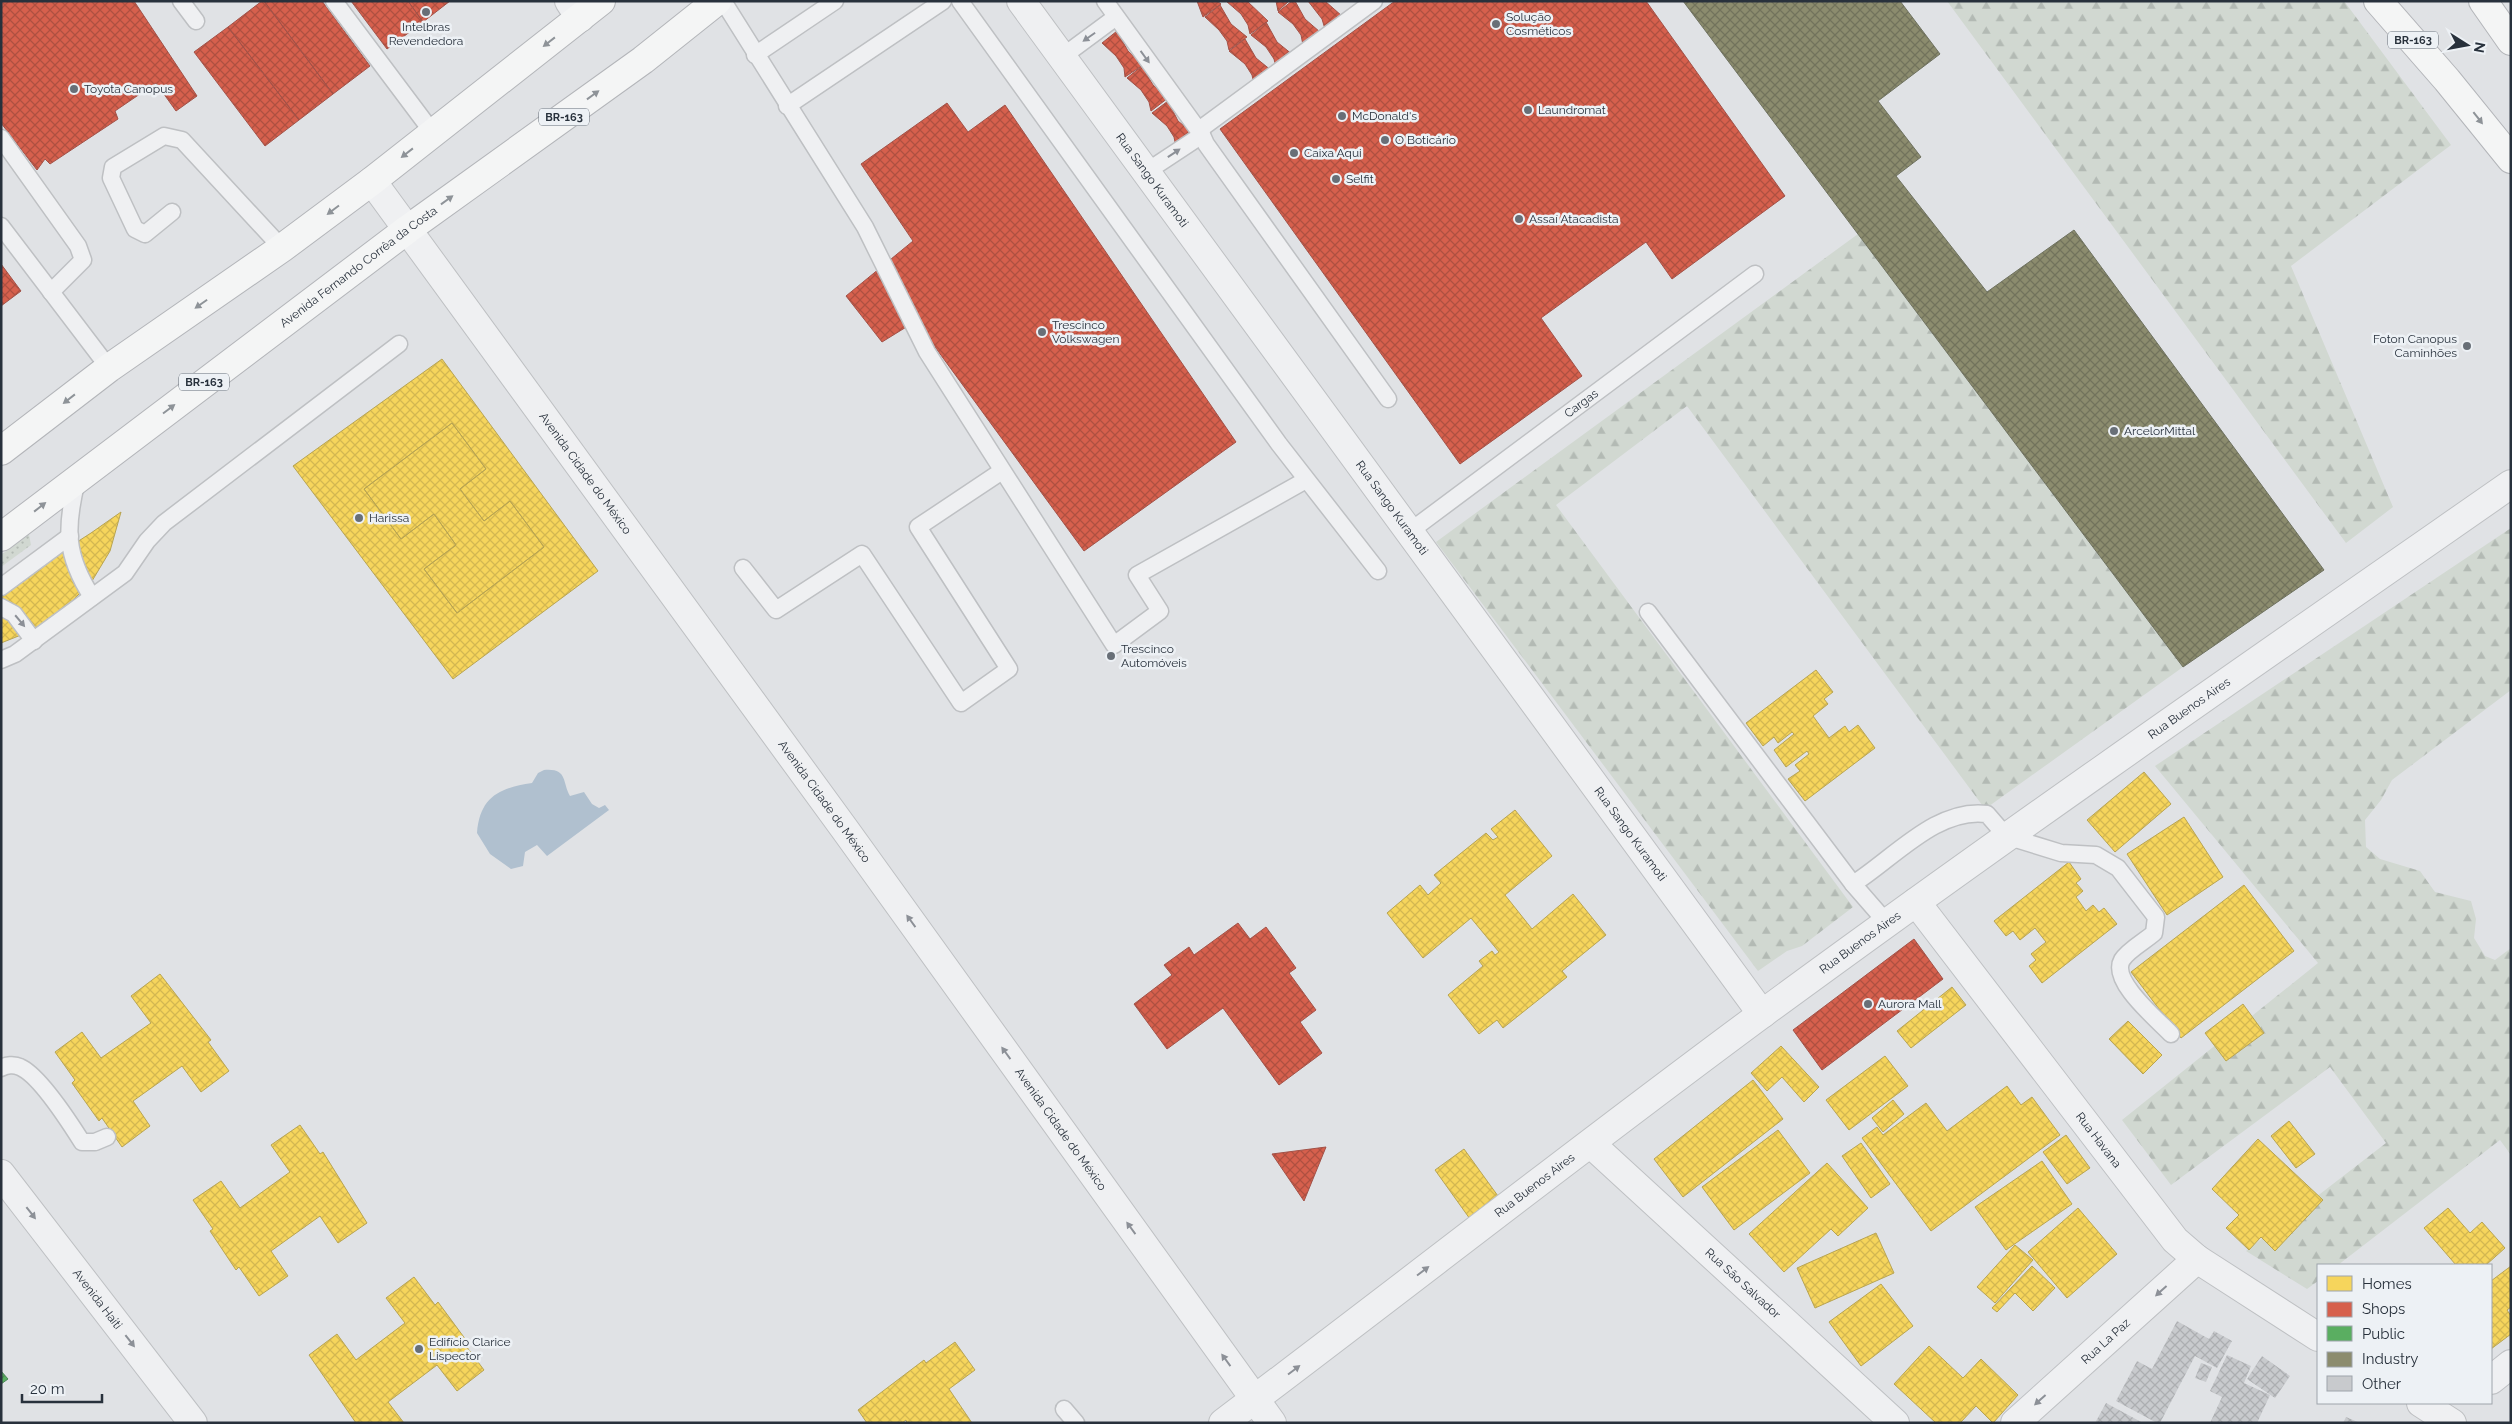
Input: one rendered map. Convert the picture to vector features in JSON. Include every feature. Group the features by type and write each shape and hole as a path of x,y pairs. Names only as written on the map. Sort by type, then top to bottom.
{"highway":[{"path":"1,451 109,368 282,248 372,181 432,133 574,9 601,1"},
{"name":"Avenida Fernando Corrêa da Costa","path":"1,537 408,229 643,60 717,1"},
{"name":"BR-163","path":"2378,1 2447,80 2511,160"},
{"path":"2483,1 2511,41"}],"street":[{"name":"Rua Sango Kuramoti","path":"1021,1 1762,1014"},
{"name":"Avenida Cidade do México","path":"372,181 840,823 1272,1423"},
{"name":"Rua Buenos Aires","path":"1223,1423 1762,1014 2006,836 2511,484"},
{"name":"Rua Havana","path":"1916,902 2167,1231 2184,1249 2317,1335"},
{"name":"Rua São Salvador","path":"1591,1144 1895,1423"},
{"name":"Avenida Haiti","path":"1,1174 193,1423"},
{"name":"Rua La Paz","path":"2015,1423 2197,1258"},
{"path":"2492,1379 2511,1364"},
{"path":"2424,1404 2452,1414"}],"lane":[{"path":"181,1 196,21"},
{"path":"334,1 432,133"},
{"path":"723,1 787,106 865,227 927,352 1114,645 1160,611 1137,574 1306,480"},
{"path":"755,55 835,1"},
{"path":"787,106 942,1"},
{"path":"960,1 1306,480 1378,571"},
{"path":"1105,1 1200,132 1206,144 1388,399"},
{"path":"1146,172 1374,1"},
{"path":"1062,57 1116,18"},
{"path":"172,212 145,234 135,229 111,178 113,167 164,136 182,140 282,248"},
{"path":"1,138 78,246 83,260 51,292"},
{"path":"1,226 109,368"},
{"name":"Cargas","path":"1409,532 1755,274"},
{"path":"1,660 15,654 125,573 147,540 164,523 399,344"},
{"path":"743,568 776,610 862,554 961,703 1010,669 918,527 1002,470"},
{"path":"78,477 71,510 70,536 72,560 92,597"},
{"path":"1,587 70,536"},
{"path":"1,607 14,614 34,640"},
{"path":"1648,612 1853,884 1887,923"},
{"path":"1853,884 1937,823 1957,815 1973,812 1987,814 2006,836 2061,853 2096,855 2118,868 2156,917 2154,932 2122,960 2120,970 2125,986 2171,1034"},
{"path":"1,1068 6,1065 20,1066 34,1079 66,1117 82,1142 95,1142 107,1137"},
{"path":"1064,1409 1076,1423"}],"green space":[{"path":"1947,1 2344,1 2451,145 2291,266 2393,507 2346,543"},
{"path":"1858,234 2183,667 1985,809 1687,406 1556,505 1853,907 1802,946 1787,951 1758,971 1436,542"},
{"path":"2511,528 2511,690 2392,780 2381,800 2365,820 2366,847 2380,859 2420,871 2435,892 2471,901 2476,919 2474,938 2485,956 2495,960 2511,948 2511,1155 2500,1140 2339,1264 2317,1264 2317,1282 2307,1289 2246,1251 2386,1143 2330,1067 2171,1185 2122,1120 2318,963 2155,766"},
{"path":"29,534 31,545 1,567 1,555"}],"water":[{"path":"544,770 557,771 561,774 570,796 584,792 592,804 599,808 605,805 609,810 547,856 537,845 525,852 523,866 511,869 490,854 477,833 482,811 493,796 510,788 532,783 538,773"}],"building: Homes":[{"name":"Harissa","path":"442,359 598,571 453,679 293,466","holes":["452,423 486,469 460,489 484,521 510,501 544,547 457,613 424,569 456,545 434,514 401,539 364,489"]},
{"path":"452,423 486,469 460,489 484,521 510,501 544,547 457,613 424,569 456,545 434,514 401,539 364,489"},
{"path":"121,512 110,551 92,581 66,607 41,627 1,643 1,591"},
{"path":"1816,670 1833,692 1824,699 1828,704 1813,716 1829,738 1845,726 1849,732 1858,725 1875,748 1805,801 1788,779 1800,771 1795,765 1809,754 1807,751 1786,767 1774,750 1794,734 1792,732 1778,743 1774,737 1763,746 1746,723"},
{"path":"2144,772 2171,804 2115,852 2087,820"},
{"path":"1515,810 1552,856 1505,895 1532,929 1573,894 1606,935 1562,971 1567,977 1503,1028 1497,1020 1479,1034 1448,995 1483,966 1479,961 1492,951 1495,955 1499,952 1471,918 1423,958 1387,913 1420,885 1428,895 1441,883 1434,875 1486,833 1493,840 1498,837 1491,829"},
{"path":"2184,817 2223,877 2167,915 2127,854"},
{"path":"2069,862 2081,879 2076,883 2083,891 2076,897 2086,911 2093,905 2099,912 2104,908 2117,924 2042,983 2029,966 2036,960 2031,954 2046,942 2035,928 2020,940 2013,931 2006,936 1994,921"},
{"path":"2244,885 2294,951 2181,1038 2131,972"},
{"path":"160,974 211,1040 208,1042 229,1071 201,1092 182,1066 133,1101 150,1126 122,1147 102,1118 99,1121 72,1083 75,1080 55,1052 82,1032 101,1058 151,1023 131,996"},
{"path":"1952,987 1966,1005 1911,1048 1897,1031"},
{"path":"2243,1004 2264,1033 2226,1061 2205,1033"},
{"path":"2128,1021 2162,1055 2143,1074 2109,1039"},
{"path":"1781,1046 1819,1087 1804,1102 1782,1077 1767,1091 1751,1073"},
{"path":"1885,1056 1908,1086 1849,1130 1826,1100"},
{"path":"1753,1080 1783,1119 1683,1197 1654,1159"},
{"path":"2007,1086 2021,1105 2032,1097 2060,1135 1931,1231 1862,1138 1877,1127 1883,1135 1926,1103 1947,1131"},
{"path":"1893,1100 1904,1114 1883,1132 1872,1118"},
{"path":"2289,1121 2315,1154 2296,1168 2271,1136"},
{"path":"300,1125 320,1154 323,1152 367,1223 338,1243 320,1216 271,1251 288,1276 259,1296 239,1267 236,1270 210,1231 213,1229 193,1200 221,1181 240,1208 290,1172 271,1145"},
{"path":"1778,1130 1810,1173 1734,1230 1702,1187"},
{"path":"2066,1135 2090,1168 2067,1184 2043,1152"},
{"path":"2258,1139 2323,1200 2275,1251 2261,1237 2249,1250 2226,1228 2239,1215 2212,1189"},
{"path":"1861,1143 1890,1184 1871,1198 1842,1156"},
{"path":"1464,1149 1498,1196 1470,1219 1435,1170"},
{"path":"2042,1161 2072,1204 2006,1250 1975,1207"},
{"path":"1827,1163 1868,1208 1838,1236 1831,1229 1784,1272 1749,1234"},
{"path":"2078,1208 2117,1254 2067,1298 2028,1252"},
{"path":"2448,1208 2470,1233 2482,1222 2505,1248 2487,1264 2455,1264 2424,1228"},
{"path":"1876,1233 1894,1273 1815,1308 1797,1268"},
{"path":"2015,1245 2033,1260 1995,1303 1977,1287"},
{"path":"2032,1266 2055,1288 2033,1311 2015,1293 1997,1312 1992,1308"},
{"path":"2511,1266 2511,1307 2507,1310 2511,1316 2511,1334 2492,1348 2492,1280"},
{"name":"Edifício Clarice Lispector","path":"414,1277 435,1305 438,1302 466,1340 463,1342 484,1370 457,1391 437,1365 388,1402 404,1423 356,1423 309,1355 337,1334 356,1360 405,1323 386,1298"},
{"path":"1881,1284 1913,1326 1861,1366 1829,1322"},
{"path":"955,1342 975,1370 949,1389 972,1423 907,1423 906,1420 902,1423 867,1423 858,1410 924,1360 926,1363"},
{"path":"1929,1346 1963,1378 1981,1359 2018,1395 1993,1423 1976,1406 1960,1423 1936,1423 1894,1384"}],"building: Shops":[{"name":"Toyota Canopus","path":"1,1 134,1 197,96 176,111 156,83 115,111 118,119 50,164 45,159 37,170 1,123"},
{"path":"264,1 333,94 299,120 228,27"},
{"path":"264,1 322,1 370,66 333,94"},
{"path":"351,1 408,1 423,22 387,49"},
{"name":"Intelbras Revendedora","path":"408,1 450,1 423,22"},
{"path":"1197,1 1217,1 1221,4 1203,17"},
{"path":"1226,1 1247,1 1268,21 1250,34 1248,25 1241,14"},
{"path":"1276,1 1289,1 1278,11"},
{"path":"1292,1 1295,1 1305,19 1320,32 1303,45 1301,35 1293,24 1278,12"},
{"path":"1308,1 1325,1 1342,16 1325,29 1322,19"},
{"name":"Assaí Atacadista","path":"1395,1 1646,1 1785,196 1672,279 1646,242 1541,318 1582,376 1460,464 1220,129"},
{"path":"1220,5 1231,24 1247,37 1229,50 1227,41 1219,30 1205,17"},
{"path":"1266,22 1277,42 1293,55 1276,67 1274,59 1266,47 1251,35"},
{"path":"228,27 299,120 265,146 194,52"},
{"path":"1117,31 1128,51 1143,65 1125,77 1124,68 1116,56 1102,43"},
{"path":"1245,39 1256,58 1272,71 1254,84 1252,75 1245,64 1229,51"},
{"path":"1142,66 1153,85 1168,98 1151,111 1149,102 1141,90 1127,78"},
{"path":"1168,101 1178,121 1194,134 1176,147 1174,137 1167,126 1152,113"},
{"name":"Trescinco Volkswagen","path":"947,103 968,132 1005,105 1236,442 1084,551 916,321 882,342 846,296 913,241 861,164"},
{"path":"1,264 21,291 1,306"},
{"path":"1238,923 1250,939 1266,927 1296,968 1289,973 1316,1010 1300,1022 1322,1053 1279,1085 1223,1008 1167,1049 1134,1004 1172,975 1164,965 1189,947 1194,955"},
{"name":"Aurora Mall","path":"1914,939 1943,979 1822,1070 1793,1030"},
{"path":"1326,1147 1304,1201 1272,1154"}],"building: Public":[{"path":"1,1371 8,1379 1,1384"}],"building: Industry":[{"name":"ArcelorMittal","path":"1683,1 1900,1 1940,54 1878,101 1921,157 1896,176 1987,292 2074,230 2324,570 2183,667"}],"building: Other":[{"path":"2177,1321 2209,1339 2214,1331 2232,1341 2217,1368 2195,1356 2160,1423 2157,1423 2116,1401 2137,1361 2152,1369"},
{"path":"2227,1355 2251,1366 2244,1383 2270,1395 2257,1423 2210,1423 2222,1397 2210,1391"},
{"path":"2262,1356 2290,1376 2275,1398 2247,1379"},
{"path":"2201,1363 2212,1367 2206,1382 2195,1378"},
{"path":"2106,1403 2143,1423 2095,1423"},
{"path":"2346,1417 2360,1423 2343,1423"}],"place":[{"name":"Intelbras Revendedora","path":"426,12"},
{"name":"Solução Cosméticos","path":"1496,24"},
{"name":"Toyota Canopus","path":"74,89"},
{"name":"Laundromat","path":"1528,110"},
{"name":"McDonald's","path":"1342,116"},
{"name":"O Boticário","path":"1385,140"},
{"name":"Caixa Aqui","path":"1294,153"},
{"name":"Selfit","path":"1336,179"},
{"name":"Assaí Atacadista","path":"1519,219"},
{"name":"Trescinco Volkswagen","path":"1042,332"},
{"name":"Foton Canopus Caminhões","path":"2467,346"},
{"name":"ArcelorMittal","path":"2114,431"},
{"name":"Harissa","path":"359,518"},
{"name":"Trescinco Automóveis","path":"1111,656"},
{"name":"Aurora Mall","path":"1868,1004"},
{"name":"Edifício Clarice Lispector","path":"419,1349"}]}
